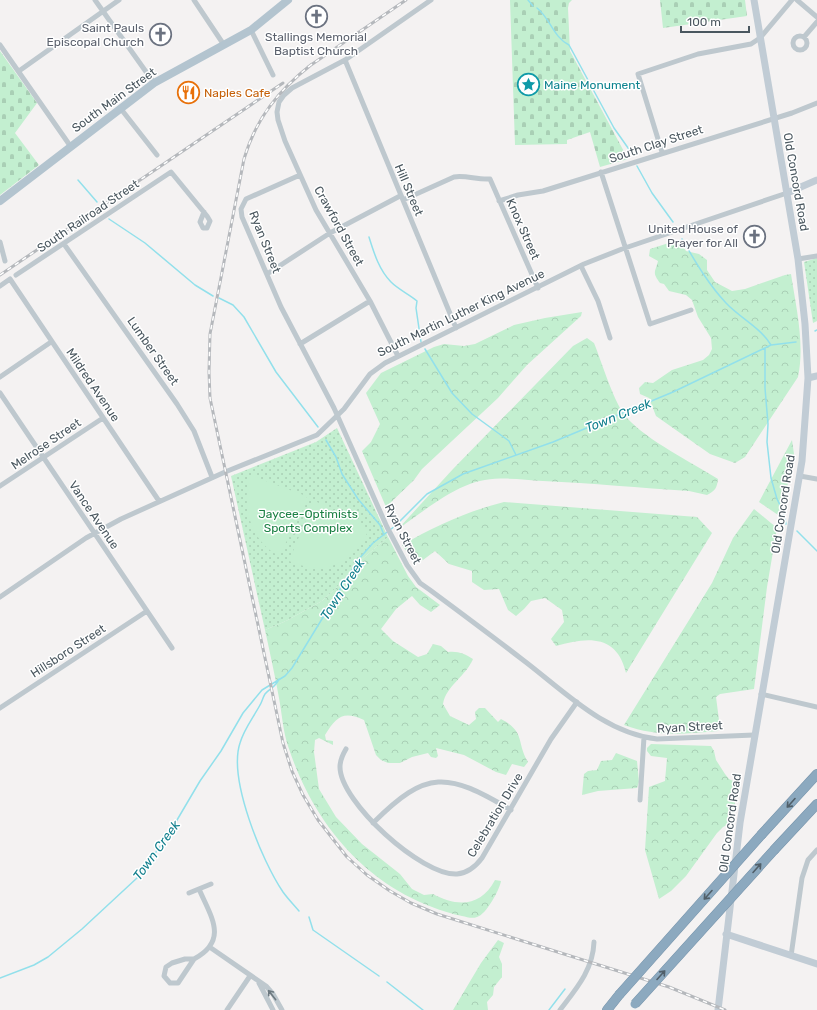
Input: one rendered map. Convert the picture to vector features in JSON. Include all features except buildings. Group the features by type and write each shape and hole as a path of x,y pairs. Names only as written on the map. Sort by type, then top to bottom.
{"highway":[{"path":"607,1010 762,834 817,774"},
{"path":"632,1007 774,849 817,804"}],"main road":[{"name":"South Main Street","path":"0,201 154,83 251,30 288,0"},
{"name":"Old Concord Road","path":"718,1010 740,823 761,694 800,476 806,418 808,378 805,317 798,260 754,0"},
{"name":"South Martin Luther King Avenue","path":"787,193 817,180"},
{"path":"808,368 817,367"},
{"path":"808,378 817,376"},
{"path":"726,934 817,964"}],"street":[{"path":"95,0 154,83"},
{"path":"19,71 119,0"},
{"path":"194,0 224,45"},
{"path":"345,60 431,0"},
{"path":"662,152 638,74 698,54 751,44 760,38 792,0"},
{"path":"797,0 817,17"},
{"path":"804,38 817,22"},
{"path":"251,30 273,75"},
{"path":"0,45 71,147"},
{"name":"Crawford Street","path":"345,60 292,88 284,95 279,102 277,112 278,120 316,210 370,301 398,356"},
{"name":"Hill Street","path":"345,60 456,328"},
{"name":"South Clay Street","path":"499,201 518,195 543,191 662,152 773,119 817,103"},
{"path":"121,109 158,155"},
{"name":"South Railroad Street","path":"16,275 171,172 204,213"},
{"path":"601,172 650,324 691,310"},
{"name":"Ryan Street","path":"300,175 246,199 241,209 242,218 300,344 338,416 387,527 407,566 420,583 577,702 616,728 644,738 668,740 723,735 754,735"},
{"name":"Knox Street","path":"402,198 454,177 463,176 478,180 490,179 538,288"},
{"name":"South Martin Luther King Avenue","path":"0,597 94,533 212,477 310,438 323,430 338,416 370,374 381,365 398,356 581,266 626,248 787,193"},
{"path":"267,274 330,233 402,198"},
{"path":"0,242 4,261"},
{"name":"Lumber Street","path":"64,244 177,404 194,431 212,477"},
{"path":"798,260 817,256"},
{"path":"581,266 598,301 610,338"},
{"name":"Mildred Avenue","path":"0,286 10,279 159,501"},
{"path":"300,344 370,301"},
{"path":"0,377 51,342"},
{"name":"Vance Avenue","path":"0,393 172,648"},
{"name":"Melrose Street","path":"0,486 103,418"},
{"path":"800,476 817,479"},
{"name":"Hillsboro Street","path":"0,708 147,611"},
{"path":"761,694 817,707"},
{"name":"Celebration Drive","path":"346,749 340,766 342,774 354,799 373,823 386,836 408,852 435,868 457,874 470,870 477,864 511,810 551,739 577,702"},
{"path":"640,800 644,738"},
{"path":"373,823 403,796 419,787 434,782 453,782 470,787 511,810"},
{"path":"790,956 802,878 808,860 817,850"},
{"path":"189,893 211,884"},
{"path":"194,959 185,959 172,963 166,967 164,972 166,980 170,984 178,983 194,959 210,948 215,934 214,927 199,889"},
{"path":"560,1010 588,969 593,956 594,942"},
{"path":"210,948 259,983 266,986 273,994 282,1010"},
{"path":"227,1010 250,976"},
{"path":"259,983 273,1010"}],"green space":[{"path":"510,0 572,0 569,3 568,8 570,51 628,159 600,167 590,132 567,140 567,144 515,145"},
{"path":"660,0 745,0 747,16 663,28"},
{"path":"0,51 37,103 15,133 39,165 0,195"},
{"path":"678,240 686,251 699,254 707,260 707,270 715,282 732,291 745,289 791,274 801,352 798,377 745,457 735,463 710,454 656,416 649,398 640,394 639,388 645,382 653,383 672,370 703,360 709,355 712,349 711,338 698,317 692,300 686,295 669,291 664,284 660,283 655,272 658,261 649,256 650,249"},
{"path":"817,258 817,321 813,323 804,262"},
{"path":"582,312 581,316 527,365 498,398 422,469 414,480 386,507 362,451 371,442 380,424 366,393 381,373 434,347 444,344 464,346 475,344 514,325"},
{"path":"587,338 594,343 622,412 646,435 718,479 714,491 707,495 689,491 598,484 523,479 484,480 456,490 398,529 453,469 573,346"},
{"name":"Jaycee-Optimists Sports Complex","path":"337,428 388,537 360,561 338,586 322,601 286,621 265,630 231,476 316,442"},
{"path":"792,440 794,454 781,517 759,502"},
{"path":"250,475 306,496 308,500 279,556 261,541 250,521 247,486"},
{"path":"317,502 369,529 363,541 346,559 326,567 314,568 302,566 289,561 313,503"},
{"path":"504,502 697,517 712,533 626,673 622,660 616,651 608,645 589,640 556,646 551,639 564,622 562,610 545,598 531,601 516,616 508,610 499,589 484,590 472,582 472,571 449,564 435,551 423,560 414,562 402,545 452,520"},
{"path":"754,509 777,528 767,587 754,689 720,694 716,697 719,720 718,731 670,734 636,729 624,725 712,583 733,538"},
{"path":"388,537 408,576 416,587 440,605 431,612 420,605 412,596 396,609 381,629 393,641 418,657 427,654 433,644 441,646 448,652 462,653 473,659 466,671 448,692 443,704 450,716 469,725 476,719 475,712 479,708 485,708 498,722 501,719 509,724 517,733 524,755 528,762 524,767 512,764 506,775 496,772 464,755 436,748 438,756 436,758 431,757 428,753 412,757 400,763 388,763 381,760 376,755 364,720 357,717 345,716 337,720 325,735 326,740 333,741 333,745 319,738 315,740 314,752 319,789 336,817 362,844 400,874 412,889 424,895 433,894 451,901 468,902 476,900 483,895 495,880 501,881 488,907 481,915 475,918 462,916 430,906 401,893 375,875 352,855 332,831 314,805 300,776 288,746 285,734 265,630 286,621 322,601 338,586 360,561"},
{"path":"651,744 711,746 716,760 725,774 729,779 737,783 733,822 723,827 717,833 686,876 671,891 659,899 645,850 649,787 665,781 667,758 651,756 647,751 647,748"},
{"path":"616,753 637,761 639,782 637,788 598,791 582,795 584,774 588,771 597,770 601,761 612,760"},
{"path":"498,940 504,943 499,957 502,964 502,977 494,987 493,995 487,1002 488,1010 453,1010 481,963"}],"waterway":[{"path":"528,0 533,6"},
{"path":"537,8 559,37 569,45 614,128 633,155"},
{"path":"637,166 652,193 673,222"},
{"path":"78,180 97,202"},
{"path":"109,219 145,243 195,285 213,296"},
{"path":"369,237 377,261 383,272 394,285 417,301 416,308 421,342"},
{"path":"682,239 719,296 756,328 771,345"},
{"path":"219,298 233,305 244,317 276,372 318,427"},
{"name":"Town Creek","path":"0,978 34,965 48,957 82,929 137,878 167,837 243,713 262,690 285,676 292,668 358,560 373,543 395,526 427,494 463,474 553,442 673,392 771,345 796,342"},
{"path":"765,348 765,388 768,424 767,442 771,478 786,524"},
{"path":"425,349 452,393 472,414 509,441 516,455"},
{"path":"326,440 336,457 342,474 358,499 380,525 384,535"},
{"path":"797,531 817,551"},
{"path":"279,679 275,686 265,694 261,704 246,728 240,743 238,758 239,777 243,798 257,841 283,892 299,911"},
{"path":"309,917 313,930 379,976"},
{"path":"387,982 423,1010"},
{"path":"549,1010 565,989"}],"railway":[{"path":"308,67 406,0"},
{"path":"312,64 289,84 270,106 249,144 244,159 210,334 210,398 283,743 292,771 303,795 318,820 347,857 367,875 411,903 437,914 669,987 725,1010"},
{"path":"0,275 283,83"}],"place":[{"name":"Stallings Memorial Baptist Church","path":"316,16"},
{"name":"Saint Pauls Episcopal Church","path":"160,35"},
{"name":"Maine Monument","path":"529,85"},
{"name":"Naples Cafe","path":"189,93"},
{"name":"United House of Prayer for All","path":"754,236"}]}
